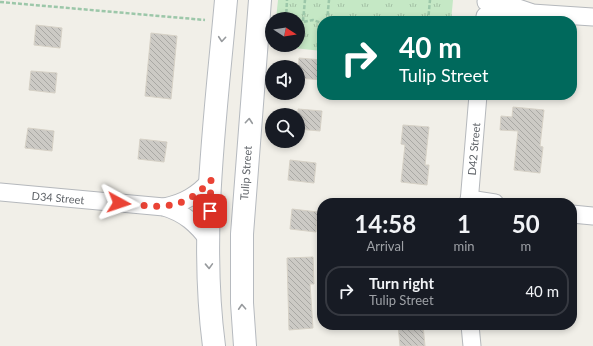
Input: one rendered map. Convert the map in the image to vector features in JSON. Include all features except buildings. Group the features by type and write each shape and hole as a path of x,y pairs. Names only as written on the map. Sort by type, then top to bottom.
{"street":[{"path":"214,346 209,241 211,180 226,0"},
{"name":"Tulip Street","path":"245,346 242,289 242,234 260,0"},
{"path":"486,10 502,16"},
{"path":"510,16 532,12 593,17"},
{"name":"D42 Street","path":"469,198 478,100"},
{"name":"D34 Street","path":"164,207 185,201 195,196 211,180"},
{"name":"D34 Street","path":"0,192 164,207 190,219 209,241"},
{"path":"577,214 593,216"},
{"path":"470,330 472,346"}],"path":[{"path":"286,12 287,0"},
{"path":"304,12 305,0"},
{"path":"327,16 329,0"},
{"path":"428,16 430,0"},
{"path":"0,2 224,22"},
{"path":"305,21 317,21"}],"green space":[{"path":"278,0 453,0 451,16 317,16 317,50 305,49 305,12 277,12"}],"route":[{"path":"119,203 164,207 175,205 195,196 211,180 210,211"}]}
